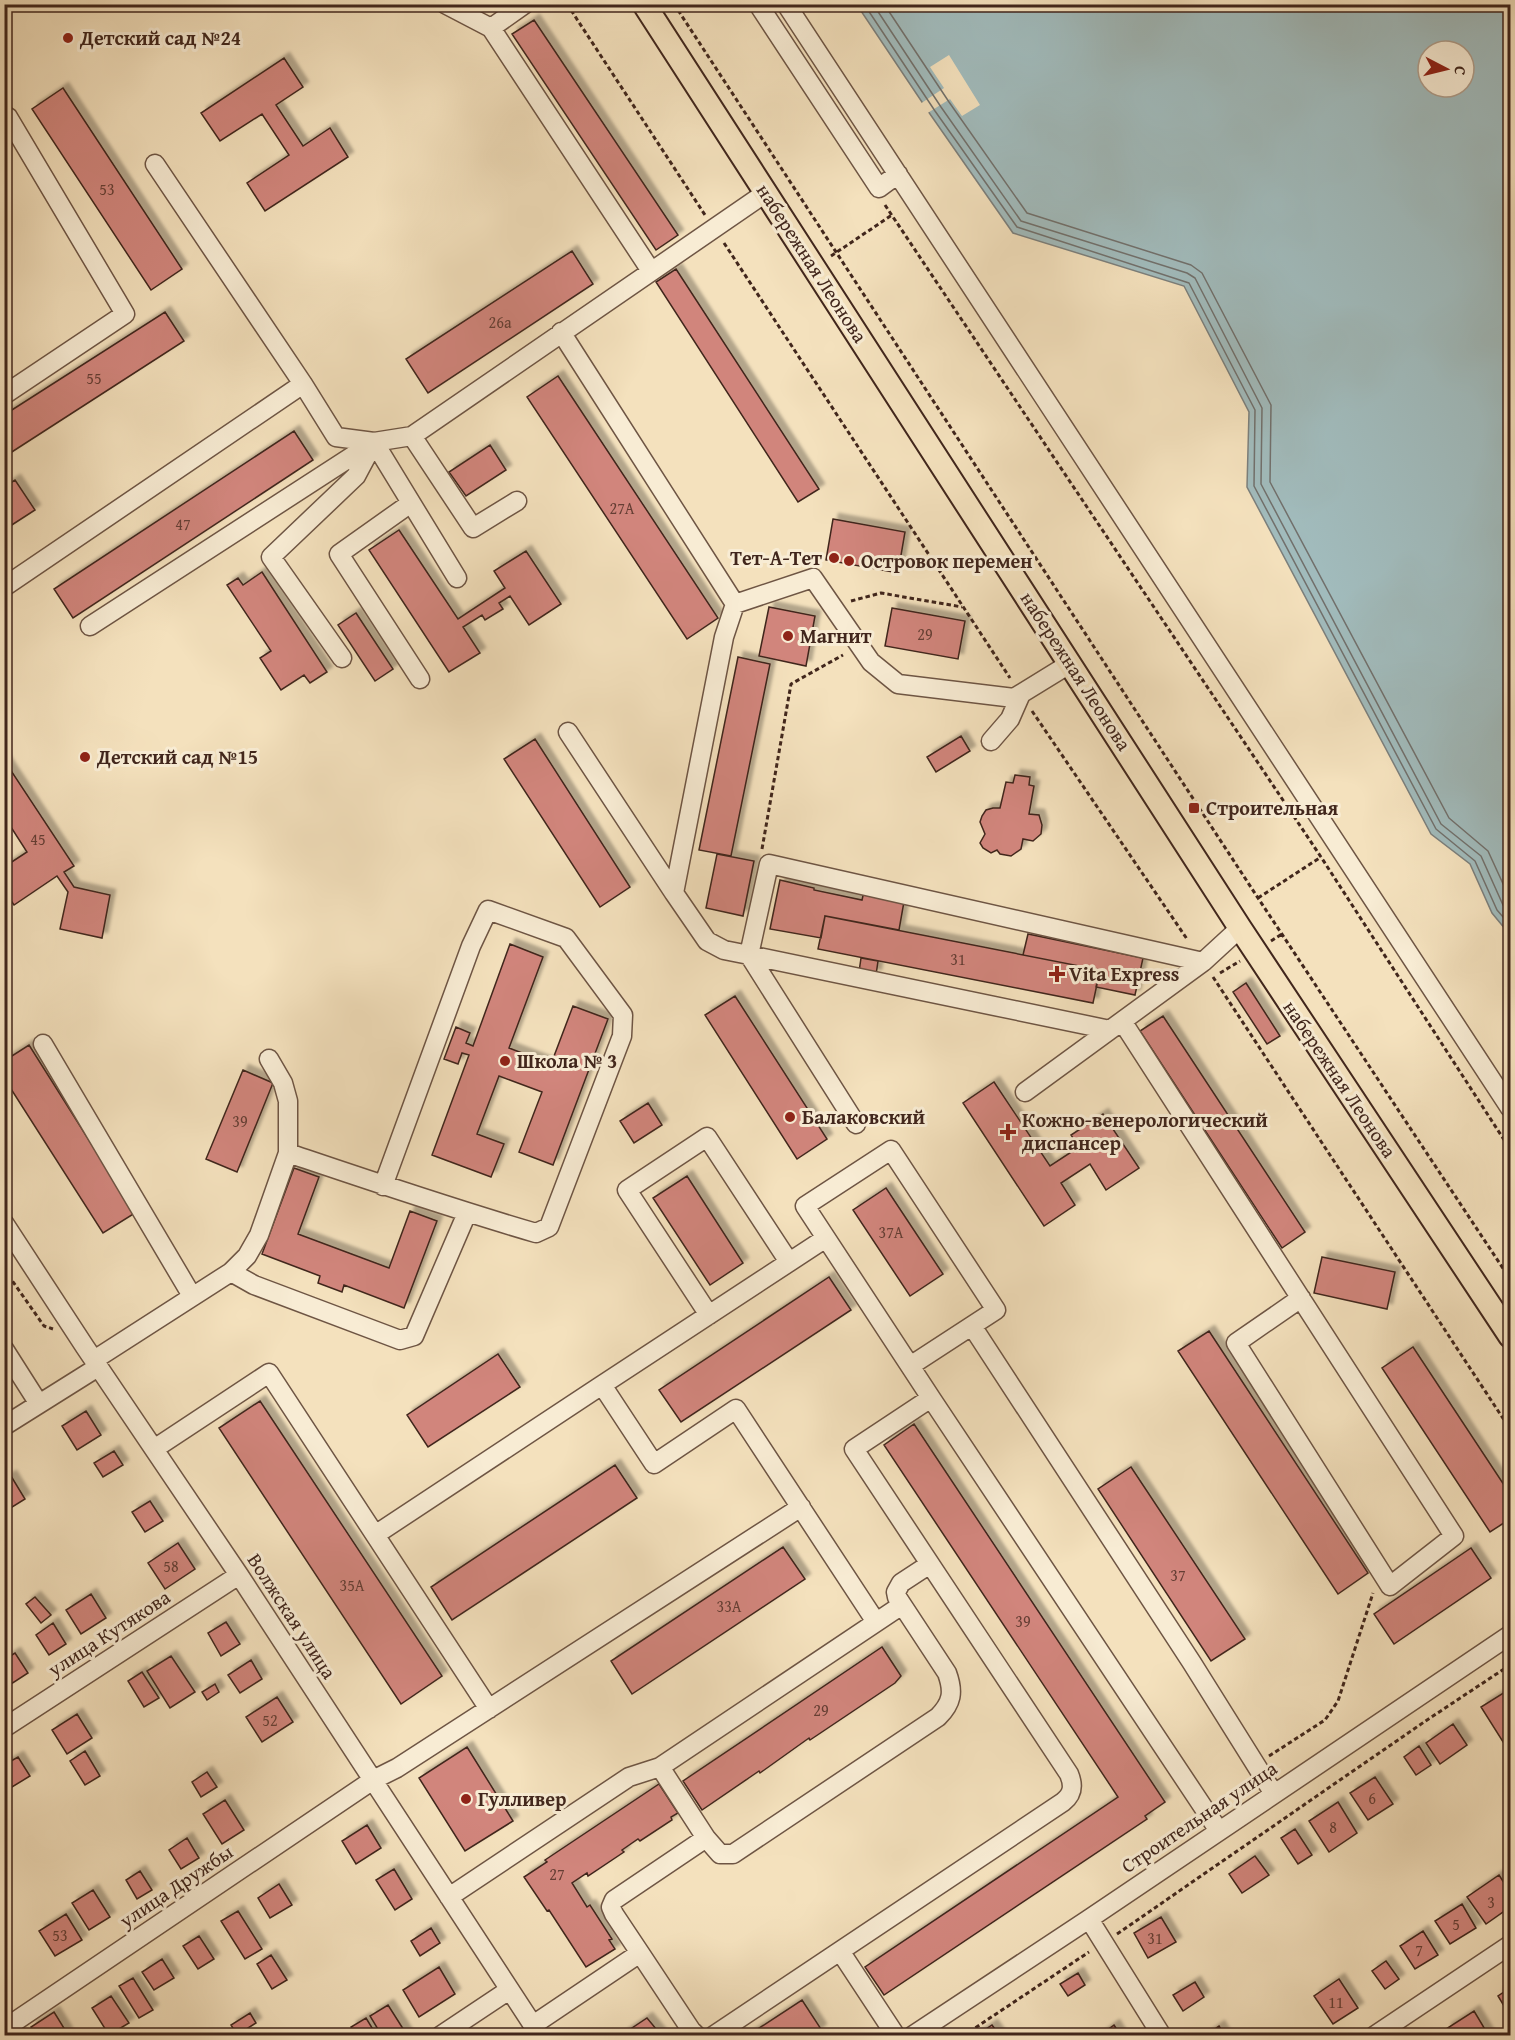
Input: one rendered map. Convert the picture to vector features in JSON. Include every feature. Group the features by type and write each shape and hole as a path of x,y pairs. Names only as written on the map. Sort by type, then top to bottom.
{"main road":[{"name":"набережная Леонова","path":"644,4 1240,928 1510,1336"}],"street":[{"path":"445,4 491,28 651,271"},
{"path":"491,28 525,4"},
{"path":"758,4 879,188 898,174"},
{"path":"786,4 1510,1108"},
{"path":"4,121 8,117 125,314 4,395"},
{"path":"155,164 336,437 374,442 412,436 767,192"},
{"path":"561,332 735,604"},
{"path":"4,587 303,384"},
{"path":"412,436 473,528 517,501"},
{"path":"374,442 457,578"},
{"path":"90,626 374,442"},
{"path":"342,658 271,557 356,476 374,442"},
{"path":"411,503 339,554 420,679"},
{"path":"735,604 813,578 871,662 898,684 1014,698 1071,663"},
{"path":"674,893 724,637 735,604"},
{"path":"990,741 1010,718 1021,694"},
{"path":"568,732 707,941 724,950 1116,1025 1301,1298 1454,1536 1390,1586 1236,1343 1301,1298"},
{"path":"856,1124 749,955 770,864 1203,962"},
{"path":"288,1153 383,1186 536,1233 549,1227 622,1036 623,1015 566,938 488,910 471,946 383,1186"},
{"path":"1025,1092 1203,962 1240,928"},
{"path":"43,1044 192,1296"},
{"path":"4,1426 39,1404 192,1296 231,1272 247,1256 259,1235 288,1153 288,1101 283,1083 269,1059"},
{"path":"709,1315 627,1190 707,1137 789,1262"},
{"path":"910,1366 996,1310 891,1150 805,1206 826,1238 910,1366 931,1398 1219,1831"},
{"path":"231,1272 254,1285 400,1340 414,1336 467,1213"},
{"name":"Волжская улица","path":"4,1223 239,1575 536,2030"},
{"path":"375,1535 826,1238"},
{"path":"972,1326 1192,1663 1274,1794"},
{"path":"4,1350 39,1404"},
{"path":"154,1449 269,1373 489,1709"},
{"path":"602,1385 654,1464 736,1409 876,1622"},
{"path":"713,2036 1070,1796 1073,1784 1069,1774 854,1449 931,1398"},
{"name":"улица Дружбы","path":"4,2029 373,1780 397,1768 801,1507"},
{"path":"660,1767 706,1838 720,1854 733,1854 938,1717 948,1707 952,1696 952,1685 947,1673 902,1605 896,1592 897,1586 930,1564"},
{"name":"улица Кутякова","path":"4,1728 239,1575"},
{"path":"449,1897 629,1777 660,1767 902,1605"},
{"name":"Строительная улица","path":"912,2036 1510,1635"},
{"path":"697,2036 611,1907 614,1900 706,1838"},
{"path":"1089,1919 1162,2036"},
{"path":"1374,2036 1510,1945"},
{"path":"840,1951 896,2036"},
{"path":"536,2030 640,1953"},
{"path":"440,2036 509,1990"}],"path":[{"path":"567,4 964,608 1203,962 1510,1429"},
{"path":"674,4 1258,898 1510,1279"},
{"path":"880,196 1321,857 1510,1149"},
{"path":"848,244 892,215"},
{"path":"832,606 881,593 964,608"},
{"path":"770,864 761,848 791,684 860,645"},
{"path":"1258,898 1321,857"},
{"path":"4,1269 44,1326 54,1330"},
{"path":"1256,1765 1325,1720 1338,1701 1380,1571"},
{"path":"963,2036 1104,1943 1510,1665"}],"water":[{"path":"857,5 1510,5 1510,935 1492,913 1470,864 1431,834 1247,487 1249,412 1184,286 1013,233"}],"pier":[{"path":"949,55 980,105 962,116 950,99 926,114 920,104 944,88 930,67"}],"building":[{"path":"534,20 678,235 656,250 512,34"},
{"path":"284,58 303,87 276,105 303,146 330,128 348,157 265,211 247,183 289,155 262,114 220,141 201,113"},
{"path":"63,88 182,269 151,290 32,109"},
{"path":"572,251 593,284 428,393 406,359"},
{"path":"676,269 819,489 798,502 656,282"},
{"path":"165,312 184,341 4,457 4,415"},
{"path":"558,376 718,618 687,639 527,397"},
{"path":"294,431 313,460 73,618 54,589"},
{"path":"490,445 506,470 466,496 449,472"},
{"path":"15,480 35,510 4,530 4,487"},
{"path":"833,519 905,532 898,573 826,560"},
{"path":"399,530 458,619 505,588 494,571 526,551 561,604 529,625 510,596 499,603 503,609 485,620 482,615 463,627 480,653 449,672 369,550"},
{"path":"262,572 327,672 310,683 304,675 281,690 260,658 271,651 227,585 238,578 243,585"},
{"name":"Магнит","path":"769,607 815,616 806,666 759,656"},
{"path":"892,608 965,621 958,659 885,646"},
{"path":"356,613 393,669 375,681 338,625"},
{"path":"738,657 770,664 731,856 699,850"},
{"path":"961,736 970,751 936,772 927,757"},
{"path":"535,739 630,887 600,907 504,759"},
{"path":"4,760 74,866 64,872 74,887 110,895 102,938 60,929 68,892 57,876 14,905 4,890 4,867 27,852 9,824 4,826"},
{"path":"1015,775 1030,777 1029,785 1034,786 1029,814 1039,815 1042,825 1041,834 1033,841 1023,839 1021,849 1011,856 1000,854 997,850 991,853 980,843 985,834 980,822 986,810 1000,808 1006,782 1013,783"},
{"path":"717,854 754,861 743,916 706,908"},
{"path":"780,880 862,900 865,887 905,896 899,930 825,916 821,938 770,929"},
{"path":"825,916 1100,970 1093,1003 818,949"},
{"path":"1028,934 1143,958 1135,995 1096,987 1100,970 1023,955"},
{"name":"Школа № 3","path":"510,944 543,957 509,1048 551,1064 573,1006 608,1019 553,1165 519,1152 542,1092 499,1076 477,1134 504,1144 491,1177 432,1155 469,1055 462,1053 458,1064 444,1059 456,1027 470,1033 466,1043 473,1046"},
{"path":"861,958 878,961 876,975 859,972"},
{"path":"1246,983 1280,1036 1267,1044 1233,992"},
{"path":"735,996 827,1139 797,1159 705,1015"},
{"path":"1163,1016 1305,1232 1282,1248 1140,1031"},
{"path":"29,1045 135,1213 103,1233 4,1078 4,1061"},
{"path":"243,1070 273,1083 237,1172 206,1159"},
{"path":"994,1082 1050,1166 1079,1147 1071,1135 1103,1114 1139,1168 1106,1190 1090,1164 1061,1183 1075,1205 1044,1226 963,1103"},
{"path":"648,1103 662,1125 634,1143 620,1121"},
{"path":"294,1168 319,1177 298,1234 389,1268 410,1211 437,1221 404,1308 344,1285 342,1292 318,1283 320,1276 262,1254"},
{"path":"687,1176 743,1263 710,1285 653,1198"},
{"path":"886,1188 943,1274 910,1296 853,1210"},
{"path":"1322,1257 1395,1272 1387,1309 1314,1293"},
{"path":"829,1277 851,1310 681,1422 659,1390"},
{"path":"1209,1331 1368,1573 1338,1594 1178,1351"},
{"path":"1413,1347 1510,1494 1510,1519 1490,1532 1382,1368"},
{"path":"498,1354 520,1387 428,1447 407,1415"},
{"path":"260,1401 442,1676 401,1704 219,1428"},
{"path":"86,1411 101,1435 77,1450 62,1426"},
{"path":"914,1424 1165,1802 1145,1816 1147,1819 884,1995 865,1967 1118,1797 884,1445"},
{"path":"114,1451 123,1465 103,1477 94,1463"},
{"path":"615,1465 637,1498 452,1620 431,1587"},
{"path":"1131,1467 1245,1639 1211,1661 1098,1489"},
{"path":"11,1476 25,1499 9,1509 4,1502 4,1480"},
{"path":"150,1501 163,1521 145,1532 132,1512"},
{"path":"178,1543 195,1569 165,1589 148,1563"},
{"path":"783,1547 805,1579 632,1694 611,1661"},
{"path":"1471,1548 1491,1578 1394,1644 1374,1614"},
{"path":"91,1594 106,1618 81,1634 66,1610"},
{"path":"35,1597 51,1615 41,1623 26,1604"},
{"path":"226,1622 240,1644 221,1656 208,1633"},
{"path":"53,1623 66,1644 49,1655 36,1635"},
{"path":"882,1647 901,1676 895,1683 702,1810 683,1781"},
{"path":"15,1653 28,1673 8,1686 4,1680 4,1660"},
{"path":"171,1656 195,1692 170,1708 147,1671"},
{"path":"251,1660 262,1679 240,1693 228,1675"},
{"path":"142,1672 159,1698 144,1707 128,1681"},
{"path":"215,1684 219,1692 207,1700 202,1692"},
{"path":"1505,1692 1510,1701 1510,1742 1505,1745 1481,1707"},
{"path":"277,1697 293,1722 262,1742 246,1717"},
{"path":"77,1714 92,1738 67,1754 52,1730"},
{"path":"1453,1724 1467,1745 1440,1764 1426,1743"},
{"path":"1419,1746 1431,1765 1416,1775 1404,1757"},
{"name":"Гулливер","path":"467,1747 513,1821 465,1851 419,1778"},
{"path":"85,1751 100,1776 85,1785 70,1761"},
{"path":"18,1757 30,1776 12,1787 4,1776 4,1765"},
{"path":"207,1772 217,1787 201,1797 192,1782"},
{"path":"1375,1777 1393,1804 1368,1820 1350,1793"},
{"path":"659,1784 678,1813 671,1817 672,1820 640,1841 638,1839 622,1850 624,1852 588,1876 587,1873 572,1883 587,1907 590,1905 612,1939 609,1940 615,1949 586,1967 549,1910 547,1911 524,1877 547,1862 545,1860"},
{"path":"225,1800 244,1830 222,1844 203,1814"},
{"path":"1338,1802 1357,1833 1329,1852 1309,1821"},
{"path":"367,1825 381,1848 356,1864 342,1841"},
{"path":"1295,1829 1312,1855 1298,1864 1281,1838"},
{"path":"187,1838 199,1858 181,1869 169,1850"},
{"path":"1255,1856 1269,1875 1242,1893 1229,1874"},
{"path":"394,1869 412,1899 395,1910 376,1880"},
{"path":"140,1871 152,1890 137,1899 126,1880"},
{"path":"1499,1875 1510,1892 1510,1907 1486,1924 1467,1897"},
{"path":"279,1884 292,1905 270,1918 258,1898"},
{"path":"93,1890 110,1917 89,1930 72,1903"},
{"path":"1462,1904 1476,1928 1450,1944 1435,1921"},
{"path":"238,1911 262,1949 245,1959 221,1921"},
{"path":"66,1914 82,1940 55,1956 39,1931"},
{"path":"1161,1917 1176,1942 1148,1958 1134,1933"},
{"path":"431,1928 440,1943 420,1956 411,1941"},
{"path":"1423,1931 1438,1955 1415,1969 1400,1946"},
{"path":"199,1936 214,1959 198,1969 183,1946"},
{"path":"271,1955 287,1980 272,1989 257,1964"},
{"path":"162,1959 174,1978 154,1990 142,1972"},
{"path":"1386,1961 1399,1979 1385,1989 1372,1971"},
{"path":"439,1967 455,1994 419,2017 403,1990"},
{"path":"1078,1973 1085,1985 1068,1996 1060,1984"},
{"path":"133,1978 153,2010 139,2018 119,1986"},
{"path":"1339,1979 1358,2008 1333,2024 1314,1996"},
{"path":"1195,1982 1204,1997 1183,2011 1173,1995"},
{"path":"1510,1988 1510,2016 1498,1996"},
{"path":"111,1996 129,2023 109,2035 92,2008"},
{"path":"802,2000 821,2029 813,2036 747,2036"},
{"path":"388,2005 406,2036 382,2036 370,2016"},
{"path":"1474,2011 1489,2036 1450,2036 1446,2029"},
{"path":"54,2012 67,2033 63,2036 32,2036 35,2034 31,2027"},
{"path":"250,2013 256,2023 237,2035 231,2025"},
{"path":"366,2018 377,2036 356,2036 351,2027"},
{"path":"647,2018 662,2036 620,2036"},
{"path":"992,2025 1000,2036 977,2036 977,2035"},
{"path":"1114,2025 1121,2036 1099,2036"},
{"path":"1219,2026 1225,2036 1205,2036"}],"place":[{"name":"Детский сад №24","path":"68,38"},
{"name":"Тет-А-Тет","path":"834,558"},
{"name":"Островок перемен","path":"849,561"},
{"name":"Магнит","path":"788,636"},
{"name":"Детский сад №15","path":"85,757"},
{"name":"Строительная","path":"1194,808"},
{"name":"Vita Express","path":"1057,974"},
{"name":"Школа № 3","path":"505,1061"},
{"name":"Балаковский","path":"790,1117"},
{"name":"Кожно-венерологический диспансер","path":"1008,1132"},
{"name":"Гулливер","path":"466,1799"}]}
